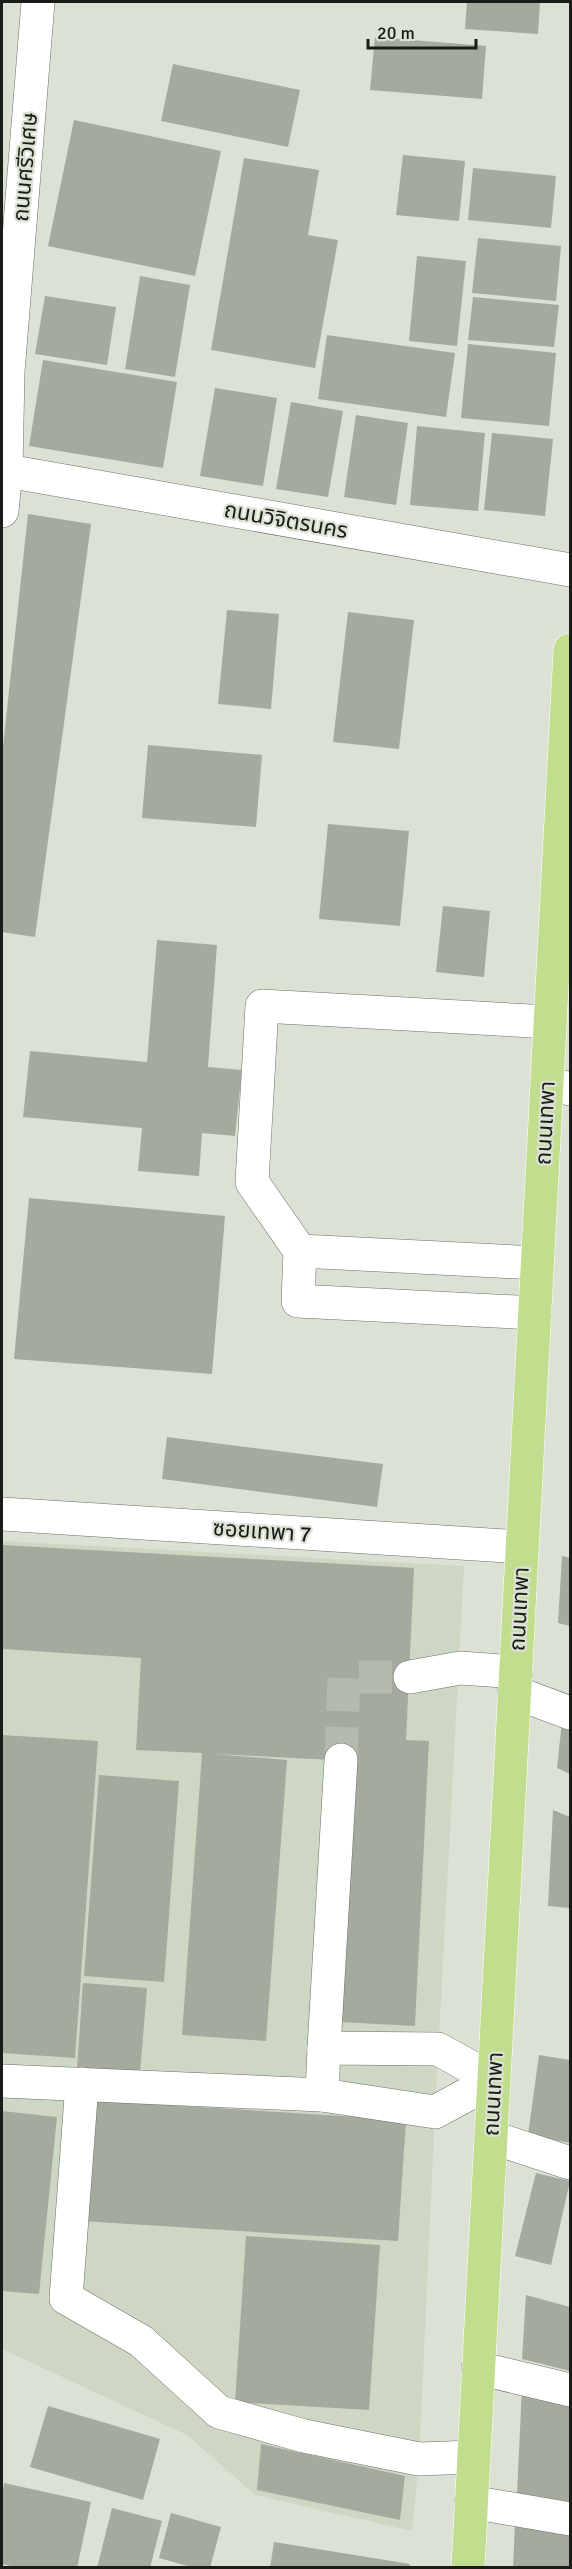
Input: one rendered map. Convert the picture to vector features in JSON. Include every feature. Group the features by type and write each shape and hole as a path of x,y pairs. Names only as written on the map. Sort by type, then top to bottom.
{"main road":[{"name":"ถนนเทพา","path":"468,2568 537,1263 559,1086 550,1022 570,650"}],"street":[{"name":"ถนนศรีวิเศษ","path":"2,511 8,372 38,2"},
{"name":"ถนนวิจิตรนคร","path":"4,471 570,570"},
{"path":"535,1313 298,1301 300,1251 252,1182 262,1006 550,1022"},
{"path":"300,1251 537,1263"},
{"name":"ซอยเทพา 7","path":"2,1514 522,1547"},
{"path":"410,1677 460,1668 515,1682 570,1713"},
{"path":"322,2095 341,1760"},
{"path":"324,2048 438,2049 494,2080"},
{"path":"2,2080 322,2095 435,2112 494,2080"},
{"path":"82,2084 66,2298 141,2341 219,2412 304,2436 419,2459 474,2457"},
{"path":"490,2137 570,2163"},
{"path":"478,2368 570,2390"},
{"path":"471,2502 570,2519"}],"shaded area":[{"path":"2,1541 464,1566 419,2459 412,2531 255,2495 187,2435 2,2349"}],"building":[{"path":"467,2 540,2 538,34 465,29"},
{"path":"375,37 486,46 482,99 370,90"},
{"path":"173,64 300,90 288,147 161,121"},
{"path":"74,120 221,151 195,276 48,246"},
{"path":"403,155 465,161 459,221 396,215"},
{"path":"244,158 319,170 308,235 338,240 315,368 211,350"},
{"path":"473,168 556,176 551,228 468,220"},
{"path":"478,238 561,246 556,301 472,293"},
{"path":"417,256 466,261 457,346 409,341"},
{"path":"140,276 190,285 175,377 125,369"},
{"path":"45,296 116,307 107,365 35,354"},
{"path":"473,297 559,305 554,347 468,340"},
{"path":"327,335 455,353 446,417 318,399"},
{"path":"468,344 556,353 549,426 461,418"},
{"path":"43,360 177,382 163,468 29,446"},
{"path":"215,388 277,398 263,486 200,476"},
{"path":"291,402 343,411 328,497 276,489"},
{"path":"356,415 408,423 396,505 344,497"},
{"path":"417,426 485,433 478,511 410,505"},
{"path":"492,433 553,439 545,516 484,510"},
{"path":"28,514 91,524 35,937 2,932 2,756"},
{"path":"227,610 279,614 271,709 218,704"},
{"path":"348,612 414,620 399,749 333,742"},
{"path":"148,745 262,755 256,827 142,818"},
{"path":"328,824 409,831 400,926 319,919"},
{"path":"443,906 490,911 484,977 436,972"},
{"path":"157,940 217,945 208,1067 242,1070 235,1136 202,1133 199,1176 138,1171 142,1128 23,1117 30,1051 147,1062"},
{"path":"29,1198 225,1216 212,1374 14,1359"},
{"path":"167,1437 383,1464 377,1507 162,1479"},
{"path":"2,1545 414,1568 406,1740 429,1741 415,2026 341,2022 354,1761 214,1754 287,1760 266,2041 182,2035 202,1753 136,1750 141,1658 2,1649"},
{"path":"562,1556 570,1558 570,1626 558,1623"},
{"path":"562,1721 570,1725 570,1774 557,1768"},
{"path":"2,1735 98,1741 75,2058 2,2053"},
{"path":"99,1775 179,1781 164,1982 84,1976"},
{"path":"553,1810 570,1817 570,1908 548,1906"},
{"path":"83,1983 147,1988 140,2073 77,2069"},
{"path":"539,2055 570,2060 570,2143 528,2135"},
{"path":"89,2100 406,2120 398,2241 81,2221"},
{"path":"2,2111 57,2117 39,2294 2,2291"},
{"path":"536,2173 570,2181 551,2265 515,2256"},
{"path":"246,2236 380,2245 369,2410 235,2402"},
{"path":"526,2295 570,2307 570,2371 522,2359"},
{"path":"522,2387 570,2399 570,2503 517,2494"},
{"path":"48,2406 160,2439 143,2500 30,2467"},
{"path":"261,2444 405,2476 400,2520 257,2490"},
{"path":"4,2483 91,2502 77,2568 19,2568 2,2564"},
{"path":"112,2508 162,2521 150,2568 97,2568"},
{"path":"171,2513 221,2527 210,2568 195,2568 159,2558"},
{"path":"515,2524 570,2534 570,2568 513,2568"},
{"path":"274,2542 410,2564 409,2568 270,2568"}],"tunnel":[{"path":"341,1760 344,1677 410,1677"}]}
